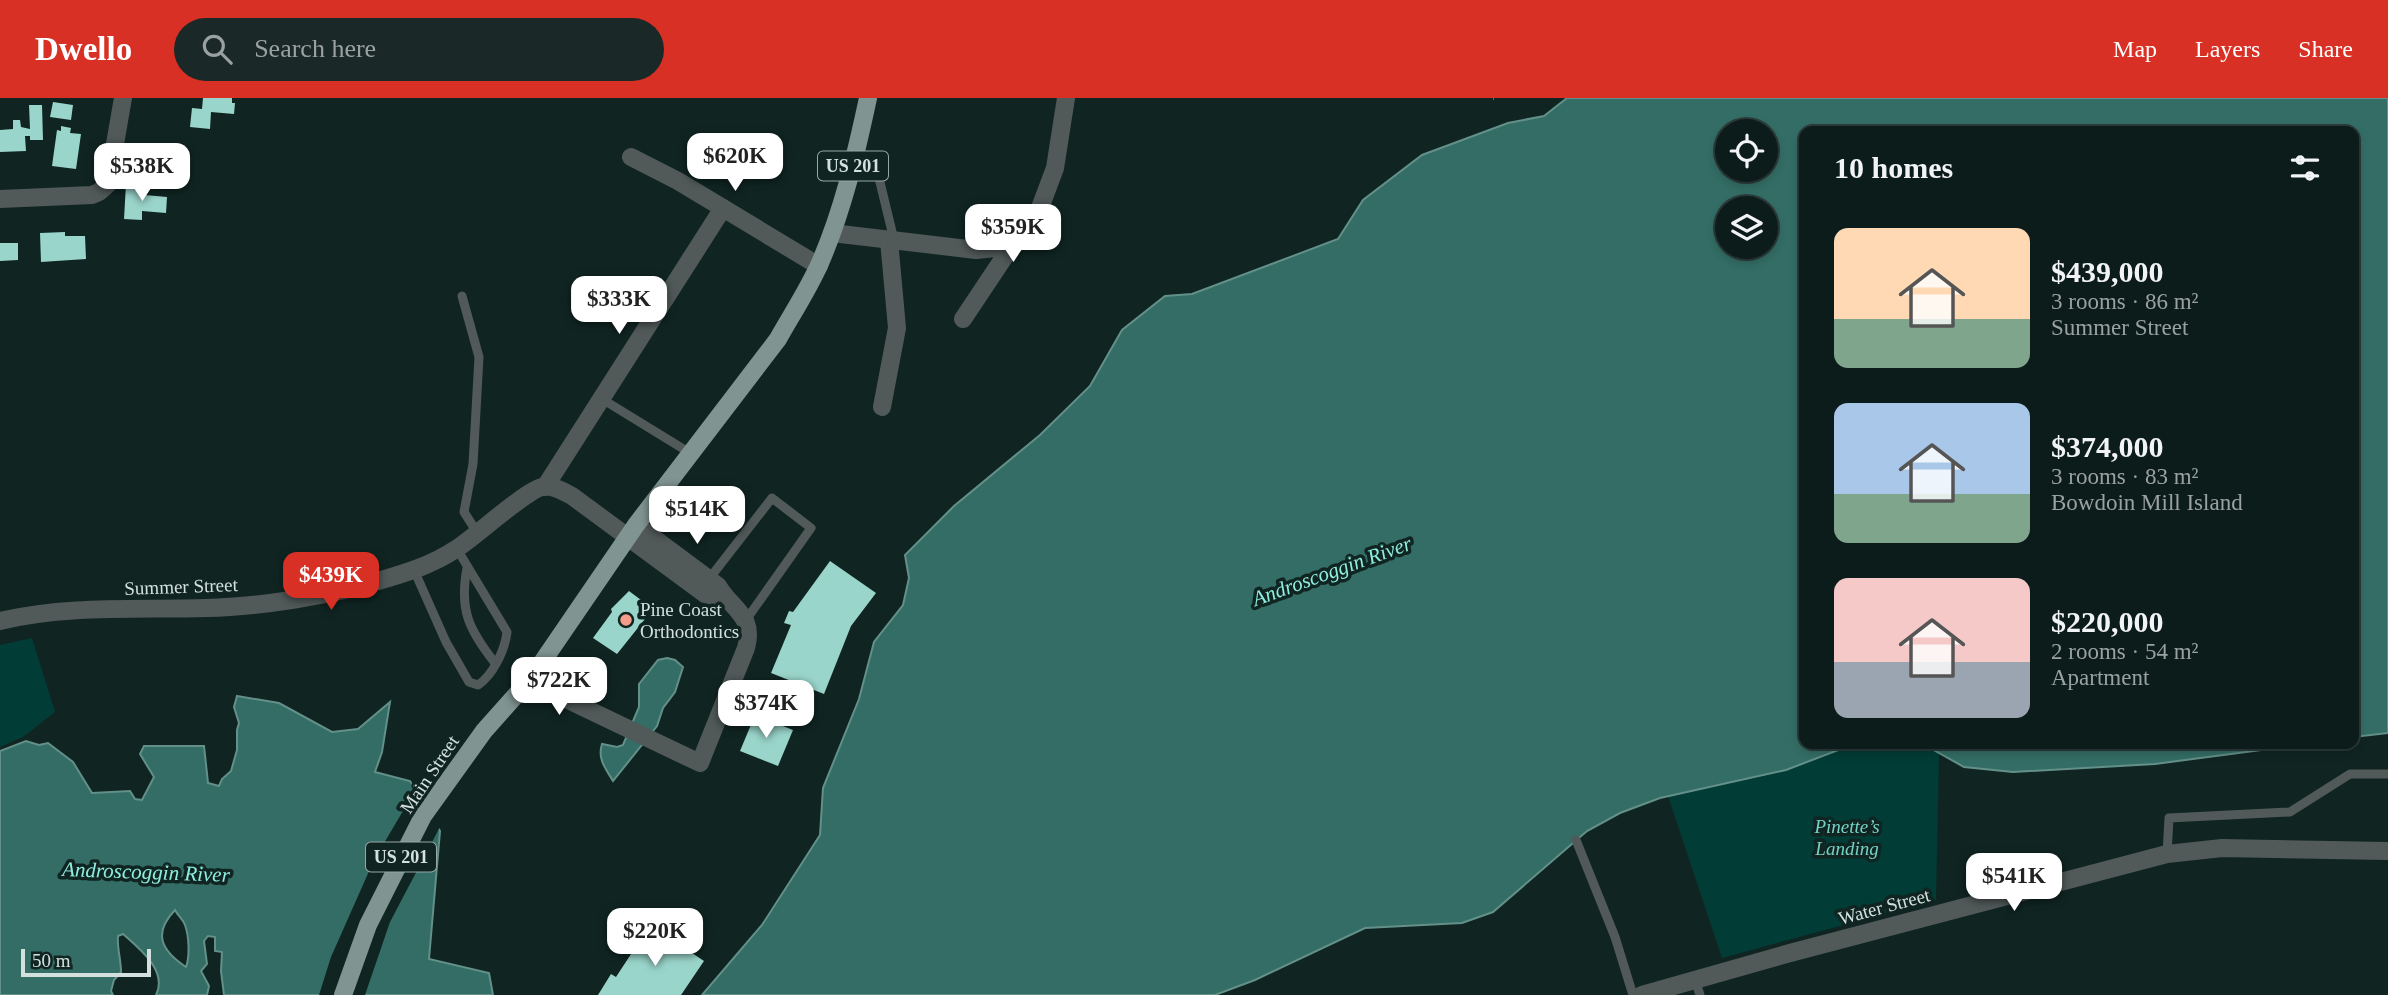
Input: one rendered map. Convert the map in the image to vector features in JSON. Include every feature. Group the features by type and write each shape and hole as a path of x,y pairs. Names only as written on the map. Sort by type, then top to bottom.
{"main road":[{"name":"US 201","path":"532,677 632,530 778,338 819,266 832,233 853,165 868,98"},
{"name":"Main Street","path":"343,995 368,925 423,816 484,731 532,677"}],"street":[{"path":"0,199 92,195 104,189 110,177 123,98"},
{"path":"832,233 976,250 1004,247 1015,240 1040,208 1055,168 1066,98"},
{"path":"631,157 819,266"},
{"name":"Summer Street","path":"0,621 68,611 208,608 265,603 373,583 414,570 457,549 532,492 545,487 723,208"},
{"path":"882,407 897,328 892,240"},
{"path":"963,318 1005,256 1004,247"},
{"path":"532,677 547,690 700,763 749,637 746,620 709,579 572,496 561,490 545,487"},
{"path":"632,530 651,555 705,594 725,598"},
{"name":"Water Street","path":"1643,995 1698,988 1842,939 2167,855 2232,848 2388,851"}],"lane":[{"path":"853,165 875,168 892,240"},
{"path":"462,296 479,357 473,464 464,512 478,534"},
{"path":"602,399 690,453"},
{"path":"709,579 772,498 811,528 746,620"},
{"path":"414,570 446,642 469,681 478,685 486,679 495,663 506,641 507,632 457,549"},
{"path":"467,568 463,591 467,619 495,663"},
{"path":"2167,855 2169,818 2290,812 2350,774 2388,774"},
{"path":"1576,840 1615,937 1633,995"}],"green space":[{"path":"32,638 55,712 23,737 0,747 0,645"},
{"name":"Pinette’s Landing","path":"1841,749 1932,749 1939,753 1936,900 1722,958 1668,796 1786,770"}],"water":[{"name":"Androscoggin River","path":"1567,98 2388,98 2388,733 2359,736 2359,126 1799,126 1799,749 1841,749 1786,770 1660,798 1620,813 1587,831 1493,912 1462,923 1365,928 1255,980 1215,995 702,995 762,925 820,835 823,788 859,699 874,642 903,605 909,578 905,555 954,506 1040,435 1090,386 1122,330 1165,296 1192,294 1338,239 1363,200 1422,155 1508,123 1544,116"},
{"path":"658,660 675,660 683,667 675,692 663,708 657,726 613,781 601,759 602,744 617,747 623,745 639,707 639,684"},
{"name":"Androscoggin River","path":"237,696 279,703 332,732 358,729 390,702 382,752 375,772 410,781 440,831 429,959 489,973 493,995 224,995 222,952 215,951 215,937 208,936 204,941 207,964 201,971 209,986 207,995 156,995 159,986 155,969 123,934 118,936 121,972 114,980 111,991 113,995 0,995 0,751 26,741 39,745 48,743 73,762 92,793 130,791 135,799 142,800 154,777 140,754 144,746 204,746 208,783 219,786 231,771 237,750 239,723 234,707","holes":["175,910 184,923 187,935 186,967 171,955 163,942 164,927"]},
{"path":"1932,749 2268,749 2155,764 2013,772 1964,767"}],"pier":[{"path":"419,789 441,825 390,922 365,995 319,995 331,957 374,860"}],"building":[{"path":"203,98 232,98 232,103 235,103 234,114 211,112 210,129 190,127 192,108 202,109"},
{"path":"53,102 73,105 71,120 50,117"},
{"path":"29,105 42,105 43,140 30,140 30,136 25,136 26,151 0,152 0,130 13,129 13,120 20,120 21,127 30,129"},
{"path":"61,126 71,128 70,133 81,134 76,169 52,166 57,130 61,131"},
{"path":"126,184 146,186 145,195 167,197 166,213 142,211 142,220 124,219"},
{"path":"65,232 65,236 85,236 86,259 41,262 40,233"},
{"path":"0,243 18,243 18,260 0,261"},
{"path":"830,561 876,593 851,626 824,694 771,673 791,625 784,623 789,611 793,612"},
{"name":"Pine Coast Orthodontics","path":"629,591 653,609 617,654 593,638 612,612 611,609"},
{"path":"755,715 793,730 778,766 740,751"},
{"path":"650,925 704,961 681,995 598,995 611,974 616,977"}],"place":[{"name":"Pine Coast Orthodontics","path":"626,620"}]}
